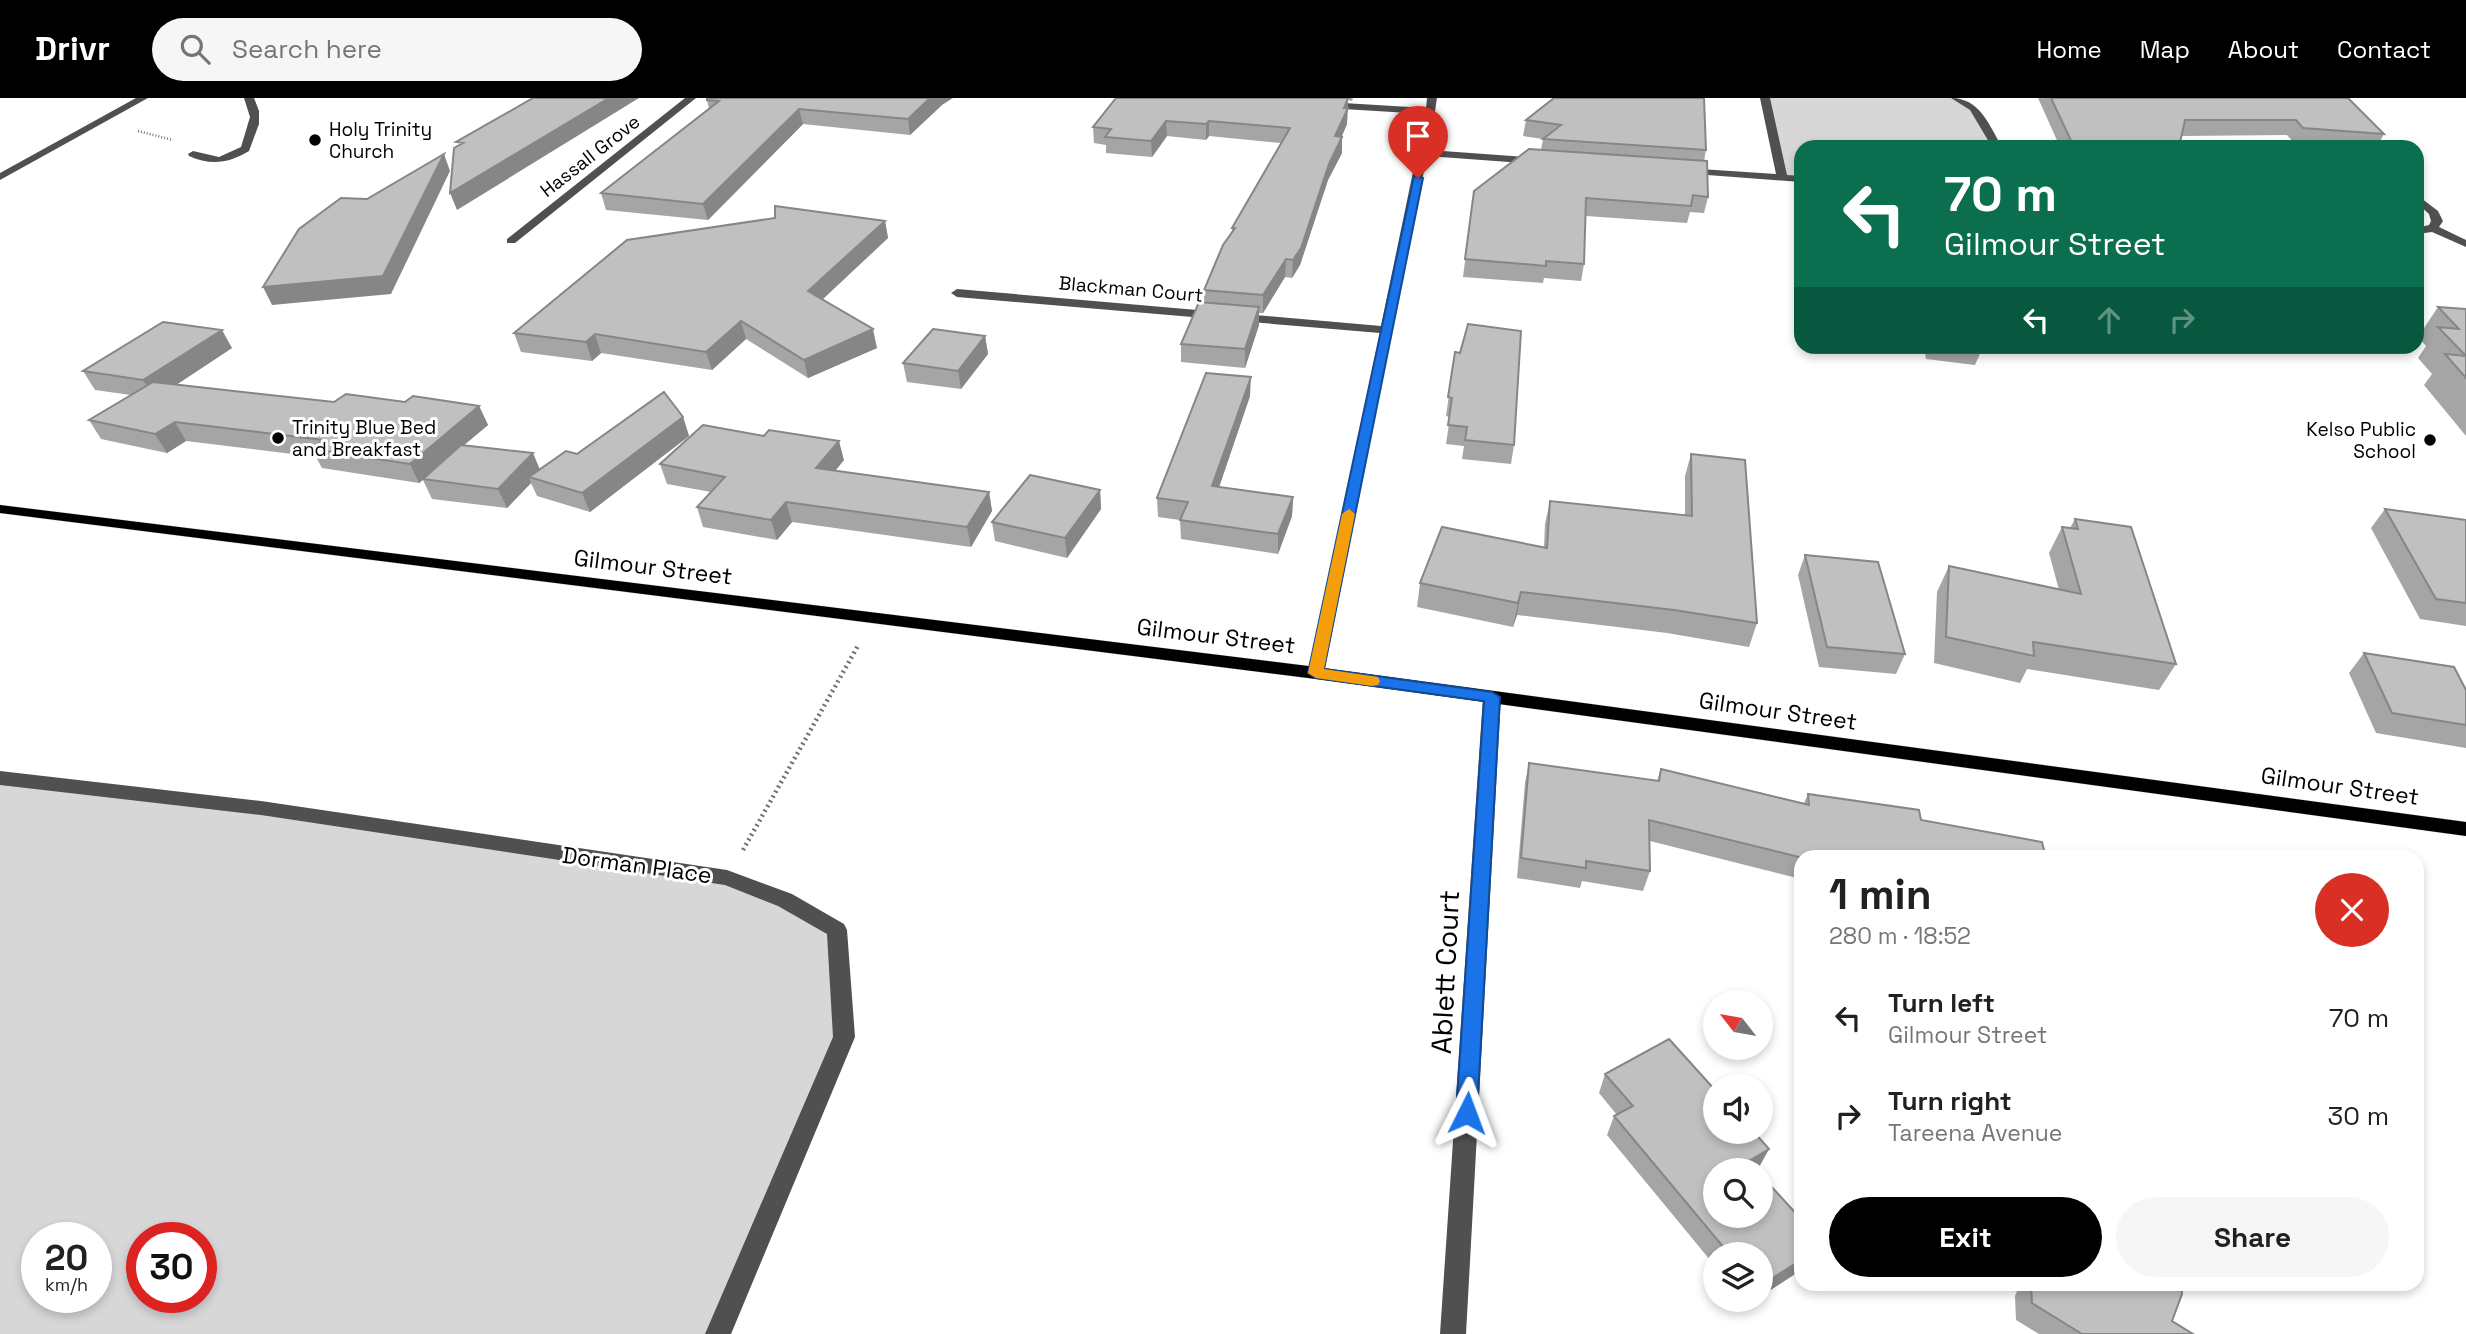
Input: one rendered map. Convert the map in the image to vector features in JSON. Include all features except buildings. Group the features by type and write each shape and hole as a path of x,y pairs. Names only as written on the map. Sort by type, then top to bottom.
{"main road":[{"name":"Gilmour Street","path":"0,509 1316,673 2466,829"}],"street":[{"path":"0,177 97,121 143,98"},
{"path":"193,154 214,165 245,149 255,119 254,107 249,98"},
{"name":"Hassall Grove","path":"511,241 691,98"},
{"path":"1316,673 1432,98"},
{"path":"1765,98 1782,177"},
{"path":"1956,98 1974,108 1993,140"},
{"path":"1309,103 1429,111"},
{"path":"1423,153 1547,162"},
{"path":"1671,170 1794,178"},
{"path":"2424,204 2434,213 2437,222 2432,228"},
{"path":"2424,230 2432,228 2466,244"},
{"name":"Blackman Court","path":"957,293 1386,330"},
{"name":"Ablett Court","path":"1453,1334 1492,697"},
{"name":"Dorman Place","path":"0,778 261,808 727,878 785,900 837,930 844,1037 720,1330"}],"path":[{"path":"727,878 873,619"}],"shaded area":[{"path":"1765,98 1956,98 1964,101 1992,140 1794,140 1794,178 1782,177"},
{"path":"0,778 727,878 837,930 844,1037 719,1334 0,1334"}],"slow traffic":[{"path":"1349,514 1316,673 1372,681"}],"place":[{"name":"Holy Trinity Church","path":"315,140"},
{"name":"Trinity Blue Bed and Breakfast","path":"278,438"},
{"name":"Kelso Public School","path":"2430,440"}],"route":[{"path":"1418,178 1316,673 1492,697 1467,1113"}]}
